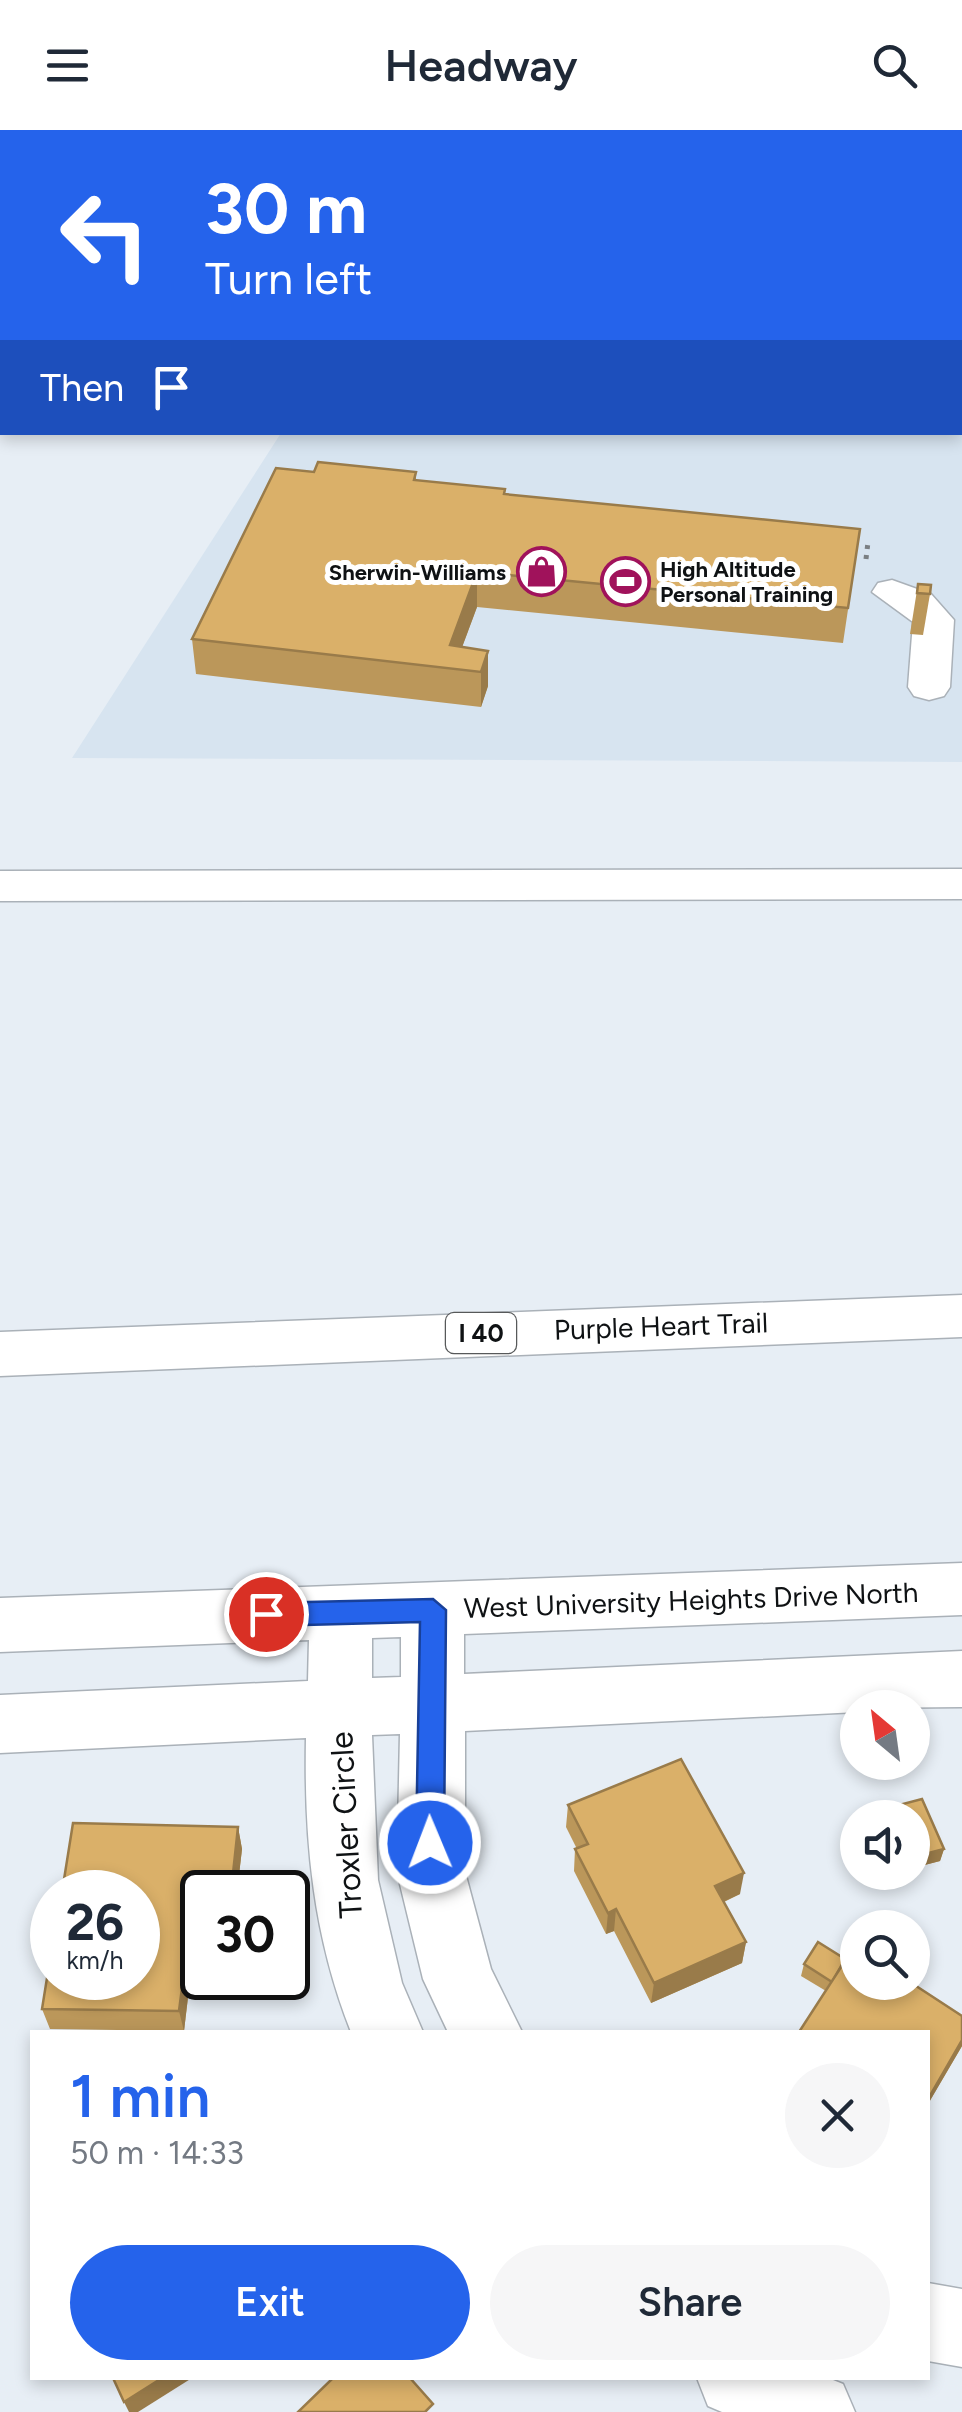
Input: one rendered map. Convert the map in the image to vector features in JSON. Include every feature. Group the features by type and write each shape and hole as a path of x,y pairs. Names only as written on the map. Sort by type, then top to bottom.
{"main road":[{"path":"892,592 916,603 934,620 929,687"},
{"path":"0,886 962,884"},
{"name":"Purple Heart Trail","path":"0,1354 962,1316"},
{"path":"739,1322 962,1327"},
{"name":"West University Heights Drive North","path":"0,1625 962,1589"},
{"path":"433,1610 431,1872 458,1979 485,2030"},
{"name":"Troxler Circle","path":"341,1612 342,1858 349,1927 368,1994 386,2030"},
{"path":"0,1724 962,1678"},
{"path":"930,2322 962,2328"},
{"path":"741,2380 815,2412"}],"path":[{"path":"848,558 866,559 868,542"}],"shaded area":[{"path":"280,435 962,435 962,762 72,758"}],"building":[{"path":"318,462 416,472 414,480 505,489 504,494 860,529 848,608 477,572 450,645 488,651 481,672 192,639 276,468 314,472"},
{"path":"918,584 931,585 930,594 917,593"},
{"path":"681,1759 744,1873 715,1886 746,1942 654,1983 616,1909 608,1913 575,1849 588,1844 568,1805"},
{"path":"930,1817 944,1849 930,1853"},
{"path":"73,1823 238,1827 233,1870 180,1870 179,2011 42,2009 43,2000 160,2000 160,1870 66,1870"},
{"path":"818,1942 840,1956 840,1968 832,1982 804,1964"},
{"path":"840,1969 840,2000 930,2000 930,1995 962,2016 962,2040 930,2096 930,2030 800,2030"},
{"path":"114,2380 159,2380 124,2402"},
{"path":"331,2380 412,2380 433,2404 425,2412 298,2412"}],"place":[{"name":"Sherwin-Williams","path":"541,572"},
{"name":"High Altitude Personal Training","path":"625,582"}],"route":[{"path":"266,1614 433,1610 430,1843"}]}
